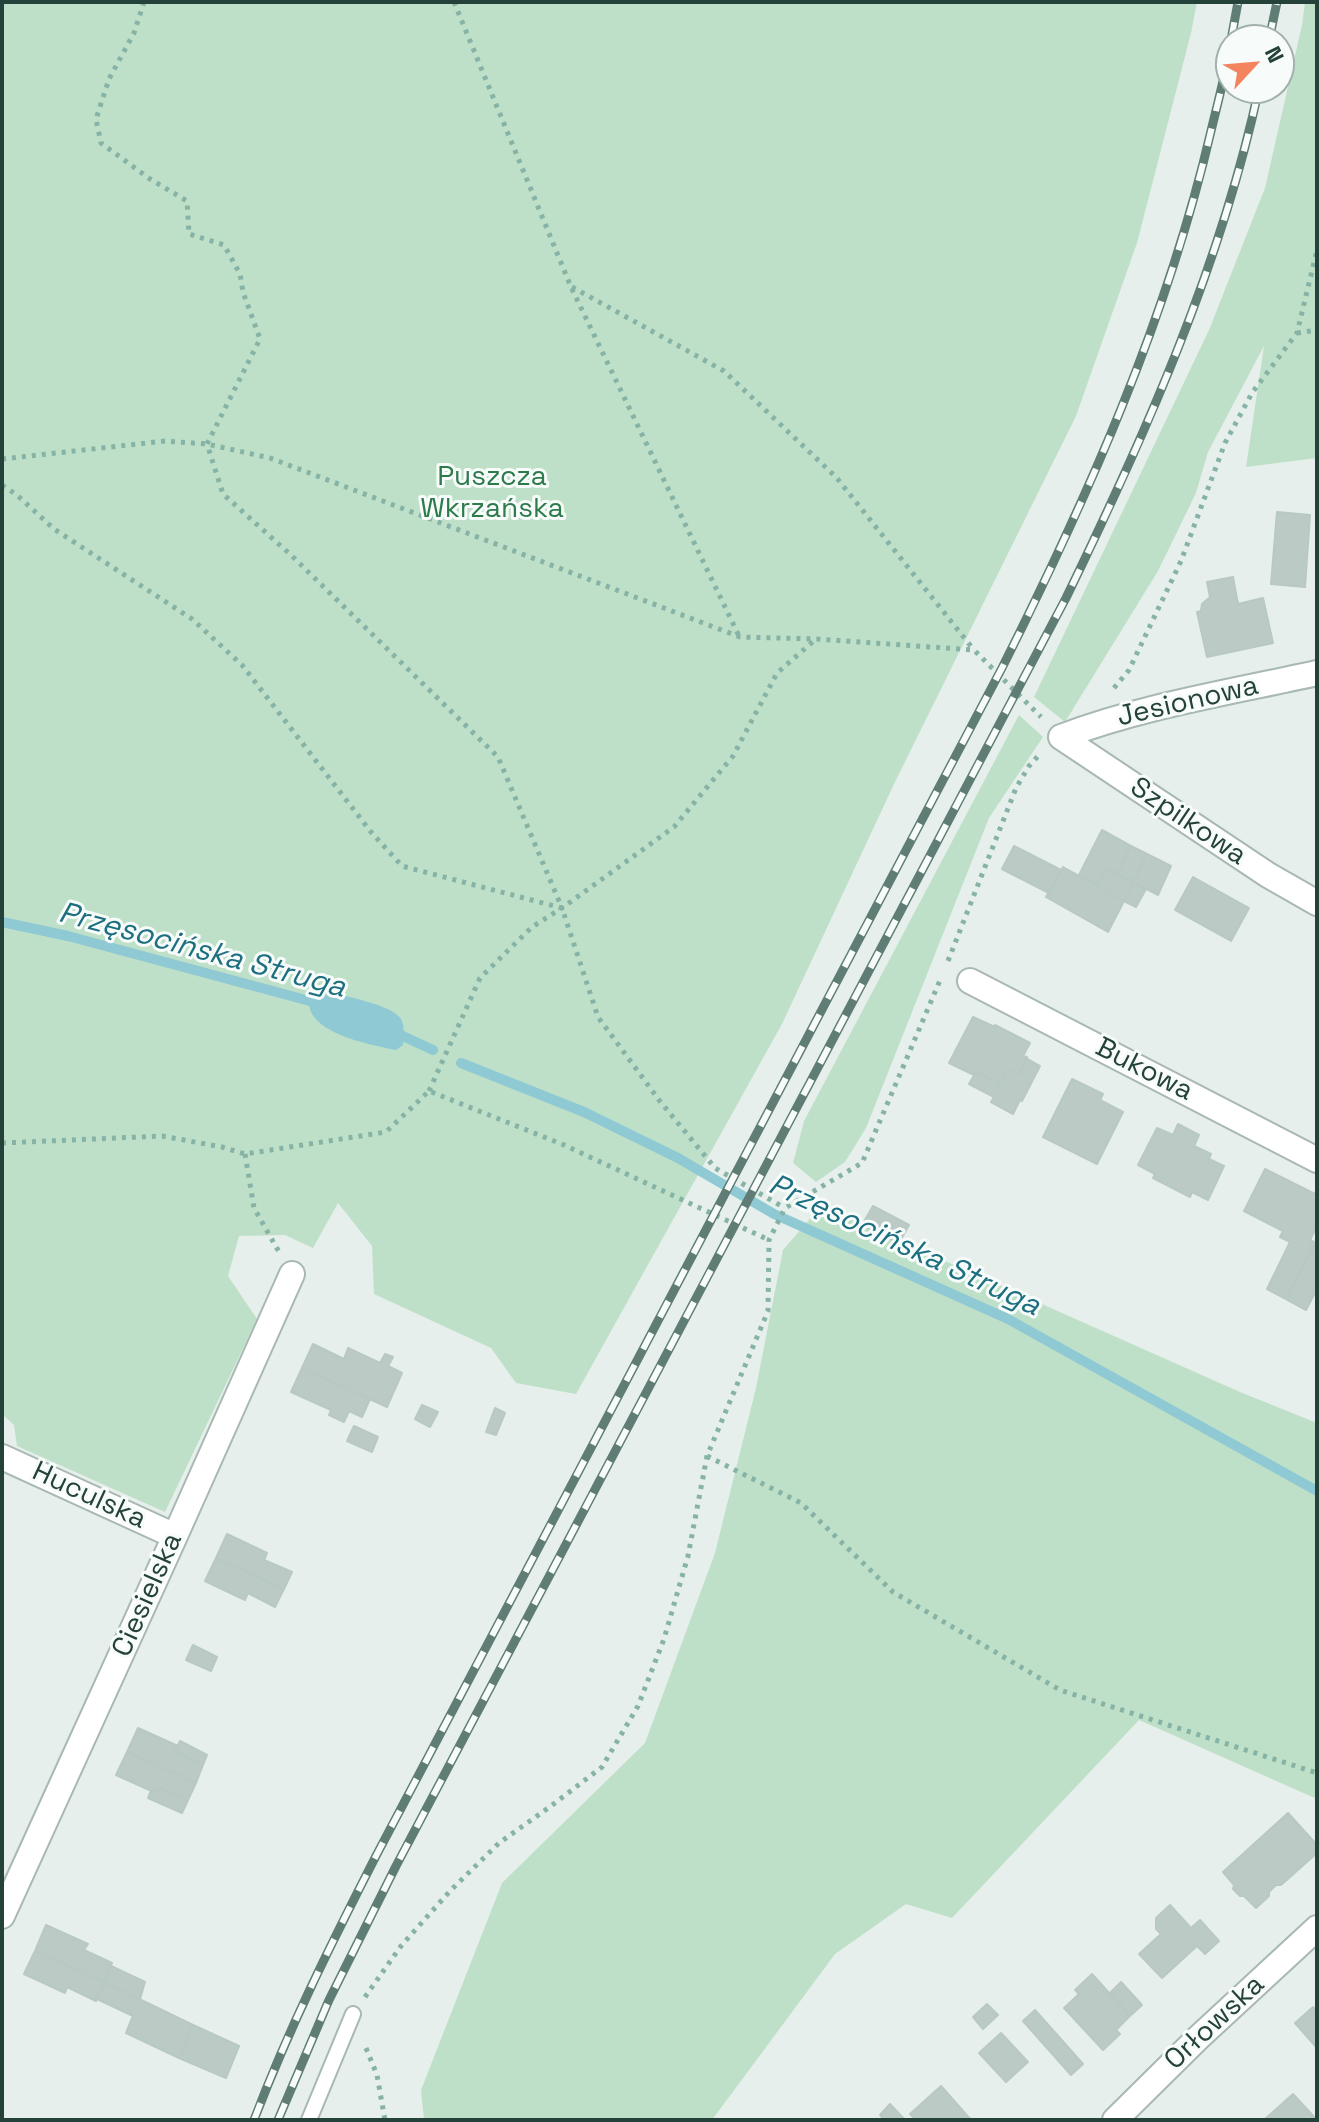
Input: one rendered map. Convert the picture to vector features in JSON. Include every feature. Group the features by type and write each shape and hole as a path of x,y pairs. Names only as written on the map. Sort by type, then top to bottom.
{"street":[{"name":"Jesionowa","path":"1061,737 1142,712 1317,673"},
{"name":"Szpilkowa","path":"1061,737 1268,875 1317,903"},
{"name":"Bukowa","path":"970,981 1317,1160"},
{"name":"Ciesielska","path":"2,1916 292,1274"},
{"name":"Huculska","path":"2,1457 175,1536"},
{"name":"Orłowska","path":"1115,2120 1317,1928"}],"lane":[{"path":"309,2120 353,2014"}],"path":[{"path":"144,2 134,33 109,79 96,119 101,143 150,179 187,201 189,234 224,245 240,274 243,292 260,339 207,444 223,494 292,556 498,757 562,908 598,1017 715,1168 784,1211"},
{"path":"454,2 571,287 740,637"},
{"path":"1109,695 1129,670 1175,575 1225,443 1252,393 1297,333 1317,250"},
{"path":"571,287 724,371 836,477 974,650 1061,737 1029,766 1016,788 947,963"},
{"path":"1297,333 1317,330"},
{"path":"2,459 165,441 207,444 270,458 740,637 974,650"},
{"path":"2,485 54,529 192,619 242,665 371,832 402,866 562,908"},
{"path":"2,1143 162,1136 245,1154 386,1132 429,1091 480,978 532,927 674,827 733,756 777,673 817,639"},
{"path":"385,2120 377,2075 353,2014 401,1946 450,1891 499,1843 602,1767 638,1706 664,1639 688,1556 707,1456 768,1311 769,1240 784,1211 862,1163 942,976"},
{"path":"429,1091 564,1145 769,1240"},
{"path":"245,1154 254,1208 292,1274"},
{"path":"707,1456 801,1503 893,1592 1060,1690 1317,1773"}],"green space":[{"name":"Puszcza Wkrzańska","path":"2,2 1197,2 1137,243 1076,416 894,784 782,1024 576,1394 516,1383 491,1348 374,1294 372,1246 338,1203 313,1248 285,1235 239,1236 228,1276 257,1319 165,1512 17,1446 14,1425 2,1414"},
{"path":"1305,2 1317,2 1317,458 1246,467 1264,346 1208,452 1196,493 1158,571 1065,722 1034,697 1209,330 1265,188 1284,104 1295,104 1295,56"},
{"path":"1019,715 1043,737 989,818 866,1128 845,1162 816,1182 793,1163 804,1121"},
{"path":"821,1206 1240,1392 1317,1423 1317,1799 1139,1720 952,1918 906,1904 835,1954 712,2120 424,2120 421,2090 502,1883 645,1743 715,1553 756,1388 783,1250"}],"water":[{"path":"326,992 366,1001 396,1014 403,1025 403,1045 396,1050 385,1048 342,1036 329,1029 311,1011 309,1000 316,993"}],"building":[{"path":"1277,512 1310,515 1305,587 1271,584"},
{"path":"1233,577 1238,604 1263,598 1273,643 1207,657 1197,612 1210,597 1207,582"},
{"path":"1102,830 1131,846 1117,874 1106,869 1098,885 1079,875"},
{"path":"1014,846 1061,870 1049,893 1002,869"},
{"path":"1131,846 1147,854 1133,882 1117,874"},
{"path":"1147,854 1171,866 1158,895 1133,882"},
{"path":"1063,867 1124,901 1108,932 1046,897"},
{"path":"1106,869 1133,882 1124,901 1097,886"},
{"path":"1193,877 1249,908 1231,941 1175,910"},
{"path":"1133,882 1146,889 1136,907 1124,901"},
{"path":"973,1017 1030,1043 1018,1075 1007,1069 998,1087 998,1082 949,1063"},
{"path":"1026,1058 1040,1066 1013,1114 991,1102 994,1097 969,1084 976,1072 998,1082 998,1087 1007,1069 1018,1075"},
{"path":"1072,1079 1103,1094 1100,1100 1123,1112 1097,1164 1043,1137"},
{"path":"1178,1124 1199,1135 1194,1146 1211,1154 1209,1159 1224,1166 1208,1200 1192,1192 1190,1197 1153,1178 1155,1174 1138,1165 1157,1128 1173,1135"},
{"path":"1265,1169 1317,1195 1317,1226 1310,1240 1314,1242 1286,1299 1267,1289 1290,1242 1280,1237 1283,1231 1244,1211"},
{"path":"873,1206 909,1225 899,1243 862,1225"},
{"path":"1317,1241 1317,1289 1306,1310 1286,1299"},
{"path":"313,1344 344,1359 348,1348 380,1363 385,1354 393,1357 388,1366 402,1373 387,1407 302,1368"},
{"path":"302,1368 370,1399 362,1417 349,1411 344,1422 329,1415 331,1410 291,1392"},
{"path":"422,1405 438,1412 430,1427 415,1419"},
{"path":"495,1408 505,1413 496,1435 486,1432"},
{"path":"354,1426 378,1437 372,1452 347,1441"},
{"path":"227,1534 267,1553 264,1560 292,1572 284,1589 216,1558"},
{"path":"216,1558 284,1589 275,1607 248,1593 245,1600 205,1581"},
{"path":"193,1645 217,1657 211,1671 186,1660"},
{"path":"138,1728 178,1746 175,1751 203,1765 196,1783 127,1752"},
{"path":"180,1741 207,1755 203,1765 175,1751"},
{"path":"127,1752 196,1783 188,1800 159,1788 156,1793 116,1775"},
{"path":"159,1788 188,1800 182,1813 148,1798 151,1791 156,1793"},
{"path":"1288,1813 1317,1845 1317,1853 1281,1885 1276,1885 1256,1908 1233,1889 1234,1885 1223,1872"},
{"path":"1170,1905 1191,1928 1200,1920 1219,1941 1205,1954 1197,1946 1162,1978 1139,1954 1161,1934 1156,1929 1156,1918"},
{"path":"46,1925 88,1944 84,1950 112,1963 104,1982 35,1951"},
{"path":"35,1951 104,1982 96,2001 67,1987 65,1993 24,1974"},
{"path":"111,1966 145,1982 140,1999 104,1982"},
{"path":"1092,1974 1130,2016 1116,2030 1120,2034 1103,2050 1064,2008 1079,1994 1075,1990"},
{"path":"104,1982 193,2025 179,2058 126,2033 133,2016 97,1999"},
{"path":"1121,1982 1142,2005 1130,2016 1110,1993"},
{"path":"987,2004 998,2015 983,2029 973,2017"},
{"path":"1317,2007 1317,2048 1295,2023"},
{"path":"1035,2010 1083,2064 1071,2075 1023,2021"},
{"path":"193,2025 239,2046 226,2078 179,2058"},
{"path":"1001,2033 1028,2062 1006,2082 979,2053"},
{"path":"941,2086 971,2120 916,2120 910,2114"},
{"path":"1293,2094 1317,2120 1264,2120"},
{"path":"890,2104 903,2120 884,2120 880,2115"}],"waterway":[{"name":"Przęsocińska Struga","path":"2,922 68,936 321,1004"},
{"name":"Przęsocińska Struga","path":"392,1031 433,1050"},
{"name":"Przęsocińska Struga","path":"461,1063 584,1112 678,1158 774,1214 1008,1319 1317,1491"}],"railway":[{"path":"1234,24 1238,2"},
{"path":"1272,24 1277,2"},
{"path":"254,2120 296,2019 377,1854 1002,668 1065,538 1148,339 1193,201 1218,104"},
{"path":"278,2120 329,2000 396,1866 1066,598 1124,475 1178,349 1224,220 1255,104"}]}
